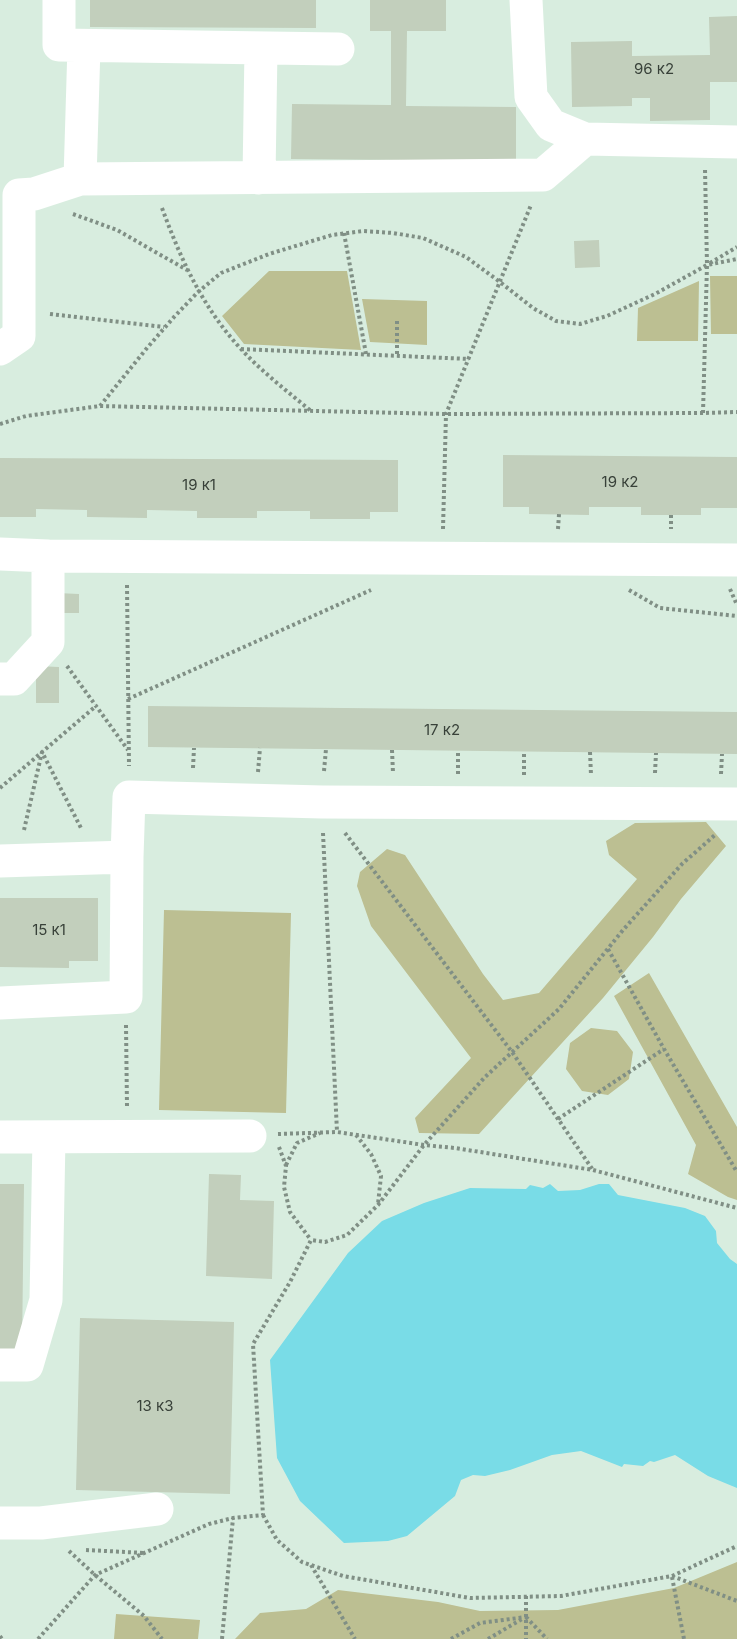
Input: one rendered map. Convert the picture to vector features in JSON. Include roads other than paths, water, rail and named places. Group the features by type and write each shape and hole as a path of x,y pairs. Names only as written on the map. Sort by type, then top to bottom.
{"lane":[{"path":"60,0 59,45 338,49"},
{"path":"526,0 531,97 551,125 585,139 737,142"},
{"path":"81,179 84,46"},
{"path":"259,178 261,48"},
{"path":"0,349 19,336 9,195 34,194 81,179 543,175 585,139"},
{"path":"0,554 737,560"},
{"path":"0,680 14,679 48,642 48,556"},
{"path":"0,1003 126,997 112,857 129,797 729,817"},
{"path":"8,860 112,857"},
{"path":"0,1137 262,1135"},
{"path":"0,1365 27,1365 46,1300 49,1137"},
{"path":"0,1523 41,1523 157,1509"}],"water":[{"path":"550,1184 558,1191 580,1190 599,1184 609,1184 618,1195 685,1208 705,1216 716,1231 717,1243 737,1264 737,1488 708,1476 675,1455 654,1462 650,1461 643,1466 624,1464 622,1467 581,1451 552,1455 510,1470 485,1476 473,1475 461,1480 455,1496 407,1536 388,1541 344,1543 300,1501 277,1458 270,1360 348,1253 382,1221 424,1203 470,1188 526,1189 530,1185 543,1188"}]}
